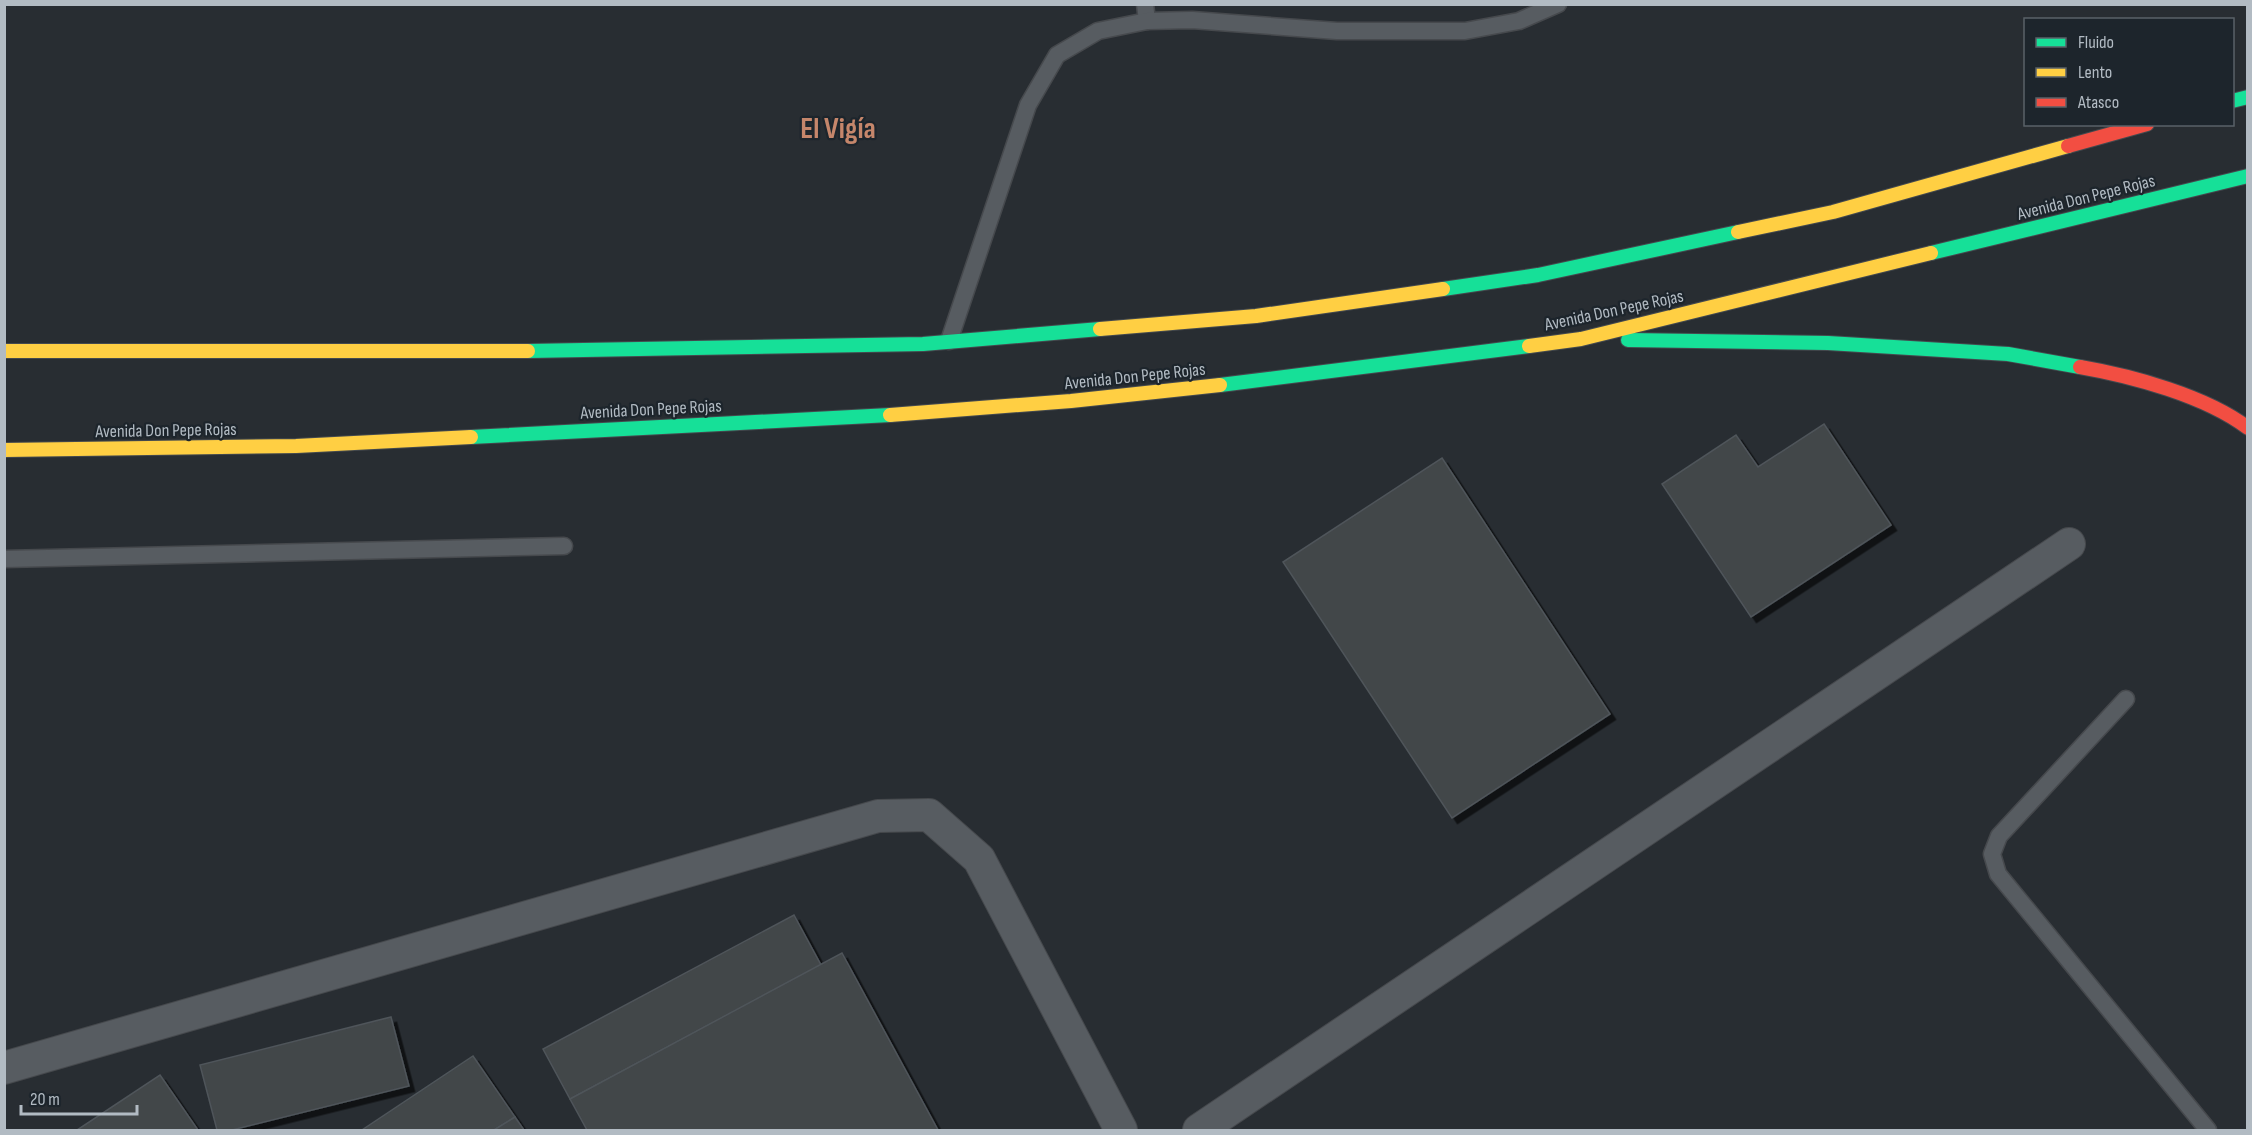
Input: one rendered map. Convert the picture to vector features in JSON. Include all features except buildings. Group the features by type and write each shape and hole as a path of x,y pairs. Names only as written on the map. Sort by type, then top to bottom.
{"highway":[{"path":"4,351 501,352 950,342 1257,316 1538,275 1833,212 2140,126"},
{"name":"Avenida Don Pepe Rojas","path":"4,450 296,446 907,414 1071,401 1282,378 1581,339 2247,176"},
{"path":"1581,339 1828,343 2008,354 2130,376 2230,415 2247,428"}],"street":[{"path":"1199,1131 2069,544"},
{"path":"4,1068 878,816 929,815 980,859 1121,1131"}],"lane":[{"path":"950,342 1028,105 1057,55 1098,31 1146,13 1192,20 1337,31 1465,31 1519,21 1558,4"},
{"path":"4,559 564,546"},
{"path":"2126,699 2000,836 1992,854 1998,874 2208,1131"}],"traffic: fast":[{"path":"2234,100 2248,97"},
{"path":"1931,253 2248,176"},
{"path":"1443,289 1538,275 1738,232"},
{"path":"528,351 923,344 1100,329"},
{"path":"1628,340 1828,343 2008,354 2080,367"},
{"path":"1220,385 1529,346"},
{"path":"471,437 890,415"}],"traffic: slow":[{"path":"1738,232 1833,212 2068,146"},
{"path":"1529,346 1581,339 1931,253"},
{"path":"1100,329 1256,316 1443,289"},
{"path":"4,351 528,351"},
{"path":"890,415 1071,401 1220,385"},
{"path":"4,450 296,446 471,437"}],"traffic: jam":[{"path":"2068,146 2140,126"},
{"path":"2080,367 2168,389 2211,406 2248,428"}],"district":[{"name":"El Vigía","path":"838,128"}]}
